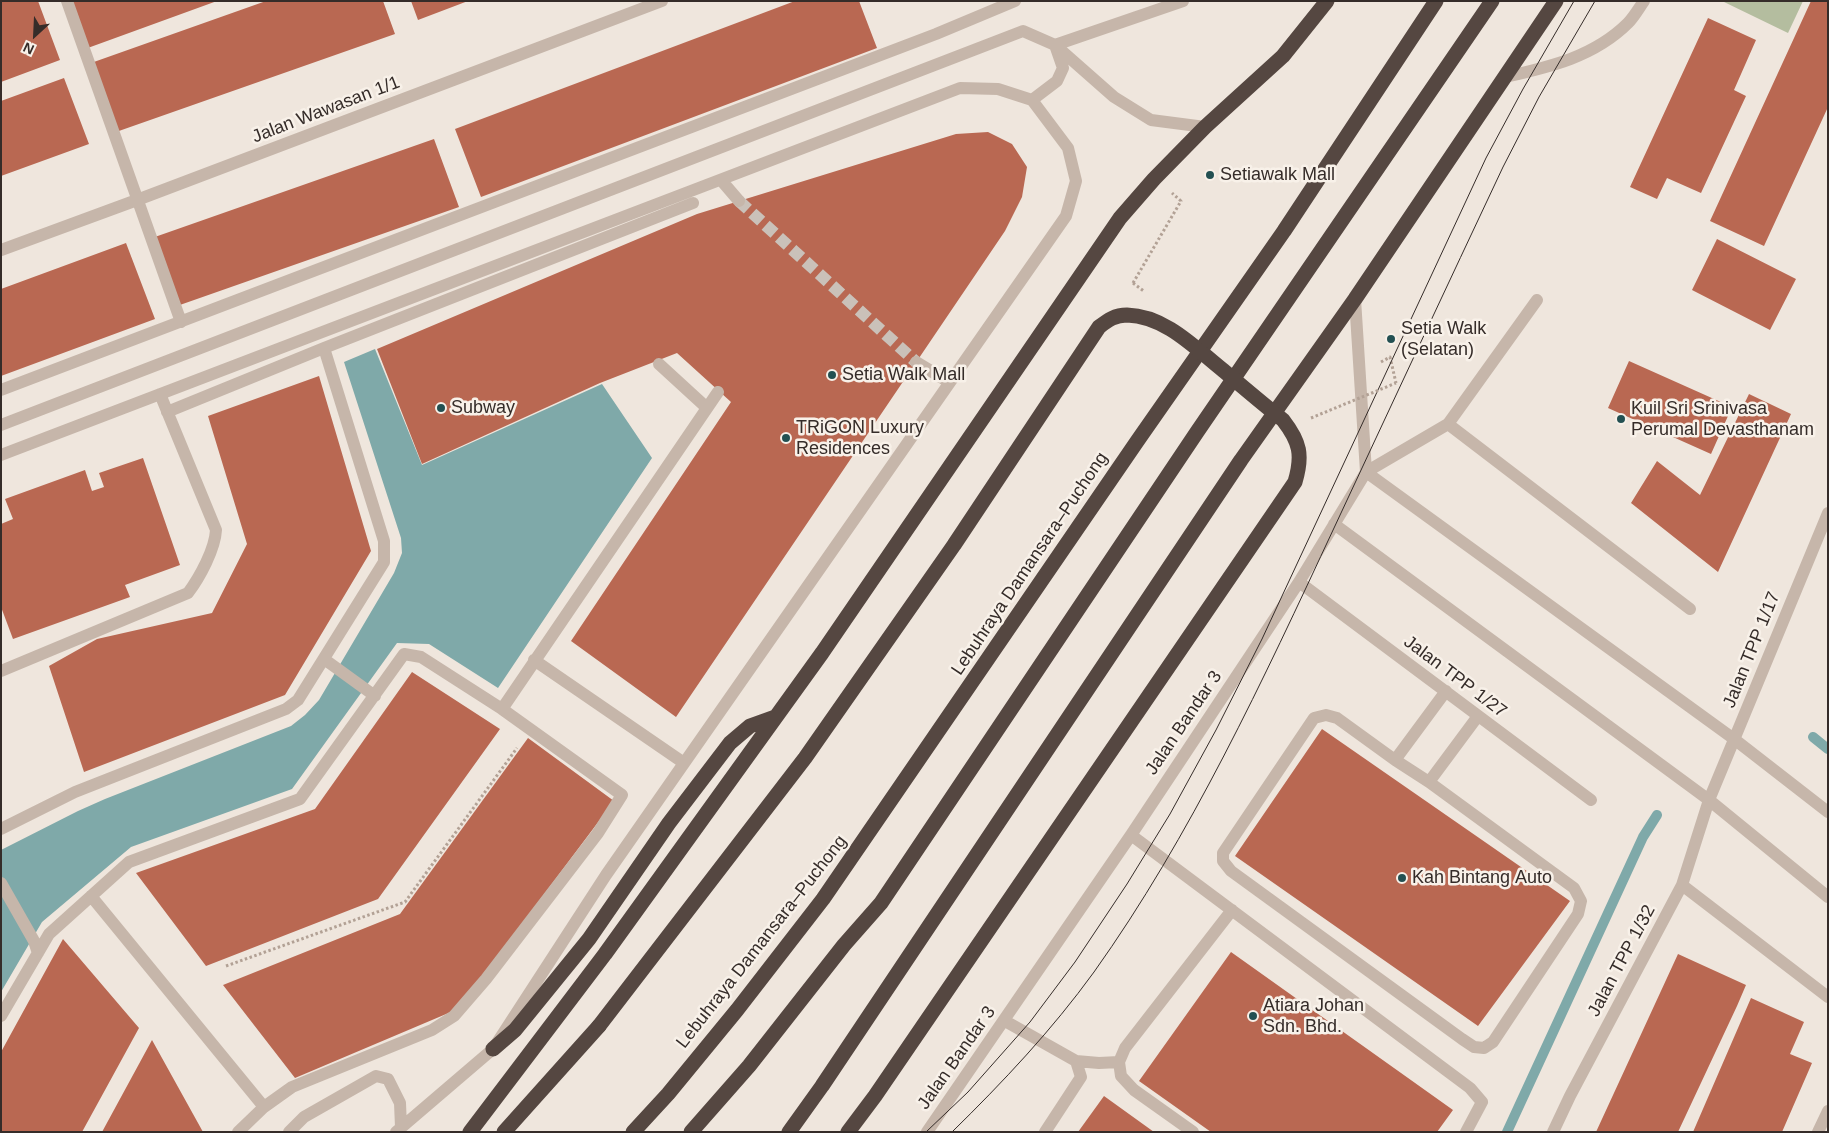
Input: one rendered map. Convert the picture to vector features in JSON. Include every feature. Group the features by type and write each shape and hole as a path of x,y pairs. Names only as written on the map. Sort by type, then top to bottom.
{"highway":[{"path":"470,1132 605,954 828,645 1120,218 1154,179 1205,127 1283,56 1327,1"},
{"path":"691,1132 749,1066 844,944 881,902 1191,440 1492,1"},
{"path":"789,1132 828,1078 1241,460 1355,300 1556,1"},
{"name":"Lebuhraya Damansara–Puchong","path":"633,1132 668,1094 737,1010 823,899 1284,231 1433,4"},
{"path":"504,1132 599,1026 804,758 954,545 1099,326 1112,318 1126,315 1157,322 1178,334 1283,420 1294,435 1300,451 1299,467 1294,482 875,1096 848,1132"},
{"path":"493,1049 515,1030 589,939 669,823 730,743 750,726 775,717"}],"street":[{"path":"67,1 181,322"},
{"name":"Jalan Wawasan 1/1","path":"1,250 662,1"},
{"path":"1,390 936,34 1015,1"},
{"path":"1055,45 1183,1"},
{"path":"1505,77 1560,64 1598,46 1628,23 1644,1"},
{"path":"1,424 1023,30 1055,45 1114,97 1152,120 1205,127"},
{"path":"1032,100 1056,81 1063,68 1055,45"},
{"path":"1,455 960,88 998,89 1032,100 1068,148 1076,181 1066,216 606,875 493,1049 399,1130"},
{"path":"721,180 739,201"},
{"path":"167,412 324,348 693,203"},
{"path":"1355,300 1366,472"},
{"path":"1366,472 1448,424 1536,300"},
{"path":"1,829 75,792 286,709 298,700 327,661 384,562 384,541 324,348"},
{"path":"916,362 950,382"},
{"path":"659,364 707,408"},
{"path":"502,709 718,392"},
{"path":"1,671 188,593 196,583 215,540 216,530 160,394"},
{"path":"1448,424 1690,609"},
{"path":"1366,472 1734,739 1828,812"},
{"name":"Jalan Bandar 3","path":"928,1132 1131,835 1299,582 1366,472"},
{"name":"Jalan TPP 1/17","path":"1709,800 1828,513"},
{"path":"1334,524 1709,800 1828,897"},
{"name":"Jalan TPP 1/27","path":"1299,582 1590,800"},
{"path":"1,1016 36,947 129,862 300,799 372,694 404,654 421,657 502,709 622,795 598,833 486,979 454,1016 432,1030 292,1086 264,1107 238,1132"},
{"path":"534,660 684,763"},
{"path":"327,661 372,694"},
{"path":"1395,760 1446,691"},
{"path":"1326,715 1337,718 1395,760 1429,782 1574,888 1582,901 1578,914 1493,1042 1484,1048 1474,1047 1462,1039 1231,871 1223,861 1224,853 1314,718 1326,715"},
{"path":"1429,782 1478,716"},
{"name":"Jalan TPP 1/32","path":"1553,1132 1682,886 1709,800"},
{"path":"1131,835 1470,1088 1482,1102 1466,1132"},
{"path":"1,883 36,947"},
{"path":"1682,886 1828,997"},
{"path":"91,896 264,1107"},
{"path":"1192,1132 1134,1090 1121,1076 1119,1062 1125,1048 1232,910"},
{"path":"1005,1021 1076,1060 1099,1063 1119,1062"},
{"path":"1045,1132 1081,1078 1076,1060"},
{"path":"289,1132 304,1117 376,1076 388,1079 400,1103 399,1130"},
{"path":"1818,1132 1828,1111"}],"path":[{"path":"1149,295 1133,283 1181,201"},
{"path":"1304,413 1312,418 1396,383 1390,357"},
{"path":"226,966 405,902 530,729"}],"green space":[{"path":"1722,1 1803,1 1788,33"}],"water":[{"path":"375,349 422,465 602,384 652,458 498,688 429,644 397,643 292,789 131,847 42,922 1,992 1,850 105,799 291,726 319,700 394,573 402,553 401,538 344,362"}],"building":[{"path":"1,1 38,1 60,60 1,82"},
{"path":"67,1 217,1 85,49"},
{"path":"266,1 383,1 395,34 116,132 91,63"},
{"path":"411,1 468,1 418,20"},
{"path":"795,1 859,1 877,48 481,197 455,129"},
{"path":"1811,1 1828,1 1828,107 1764,246 1710,221"},
{"path":"1708,18 1756,40 1734,90 1746,96 1701,193 1667,178 1657,199 1630,187"},
{"path":"64,78 89,144 1,176 1,101"},
{"name":"TRiGON Luxury Residences","path":"988,132 1012,144 1027,167 1022,197 1005,231 676,717 571,641 731,402 677,353 600,383 422,464 377,349 697,214 956,134"},
{"path":"434,139 459,207 177,306 152,238"},
{"path":"1717,239 1796,279 1770,330 1692,290"},
{"path":"126,243 155,319 1,376 1,289"},
{"path":"1629,361 1732,407 1711,454 1608,408"},
{"path":"319,376 371,551 285,695 84,772 49,666 97,639 212,613 247,544 208,416"},
{"path":"1749,394 1791,414 1718,572 1631,503 1657,461 1700,495"},
{"path":"143,458 180,565 125,585 130,597 13,639 1,607 1,524 13,519 5,499 85,470 92,491 104,487 99,473"},
{"path":"412,672 500,729 378,899 206,966 136,873 315,809"},
{"name":"Kah Bintang Auto","path":"1322,729 1570,901 1478,1026 1235,856"},
{"path":"528,738 614,801 458,1009 295,1078 223,985 400,914"},
{"path":"63,939 139,1028 82,1132 1,1132 1,1052"},
{"name":"Atiara Johan Sdn. Bhd.","path":"1231,952 1453,1110 1437,1132 1211,1132 1139,1081"},
{"path":"1678,954 1746,985 1737,1006 1678,1132 1596,1132"},
{"path":"1751,998 1804,1022 1790,1054 1812,1063 1782,1132 1693,1132"},
{"path":"152,1040 203,1132 102,1132"},
{"path":"1104,1096 1154,1132 1078,1132"}],"waterway":[{"path":"1813,737 1828,749"},
{"path":"1507,1132 1643,837 1657,815"}],"tunnel":[{"path":"739,201 916,362"}],"tram line":[{"path":"926,1132 968,1092 1030,1022 1075,962 1127,884 1170,814 1216,730 1262,639 1486,158 1574,1"},
{"path":"952,1132 1026,1055 1094,972 1129,920 1194,812 1280,642 1503,167 1539,97 1595,1"}],"place":[{"name":"Setiawalk Mall","path":"1210,175"},
{"name":"Setia Walk (Selatan)","path":"1391,339"},
{"name":"Setia Walk Mall","path":"832,375"},
{"name":"Subway","path":"441,408"},
{"name":"Kuil Sri Srinivasa Perumal Devasthanam","path":"1621,419"},
{"name":"TRiGON Luxury Residences","path":"786,438"},
{"name":"Kah Bintang Auto","path":"1402,878"},
{"name":"Atiara Johan Sdn. Bhd.","path":"1253,1016"}]}
